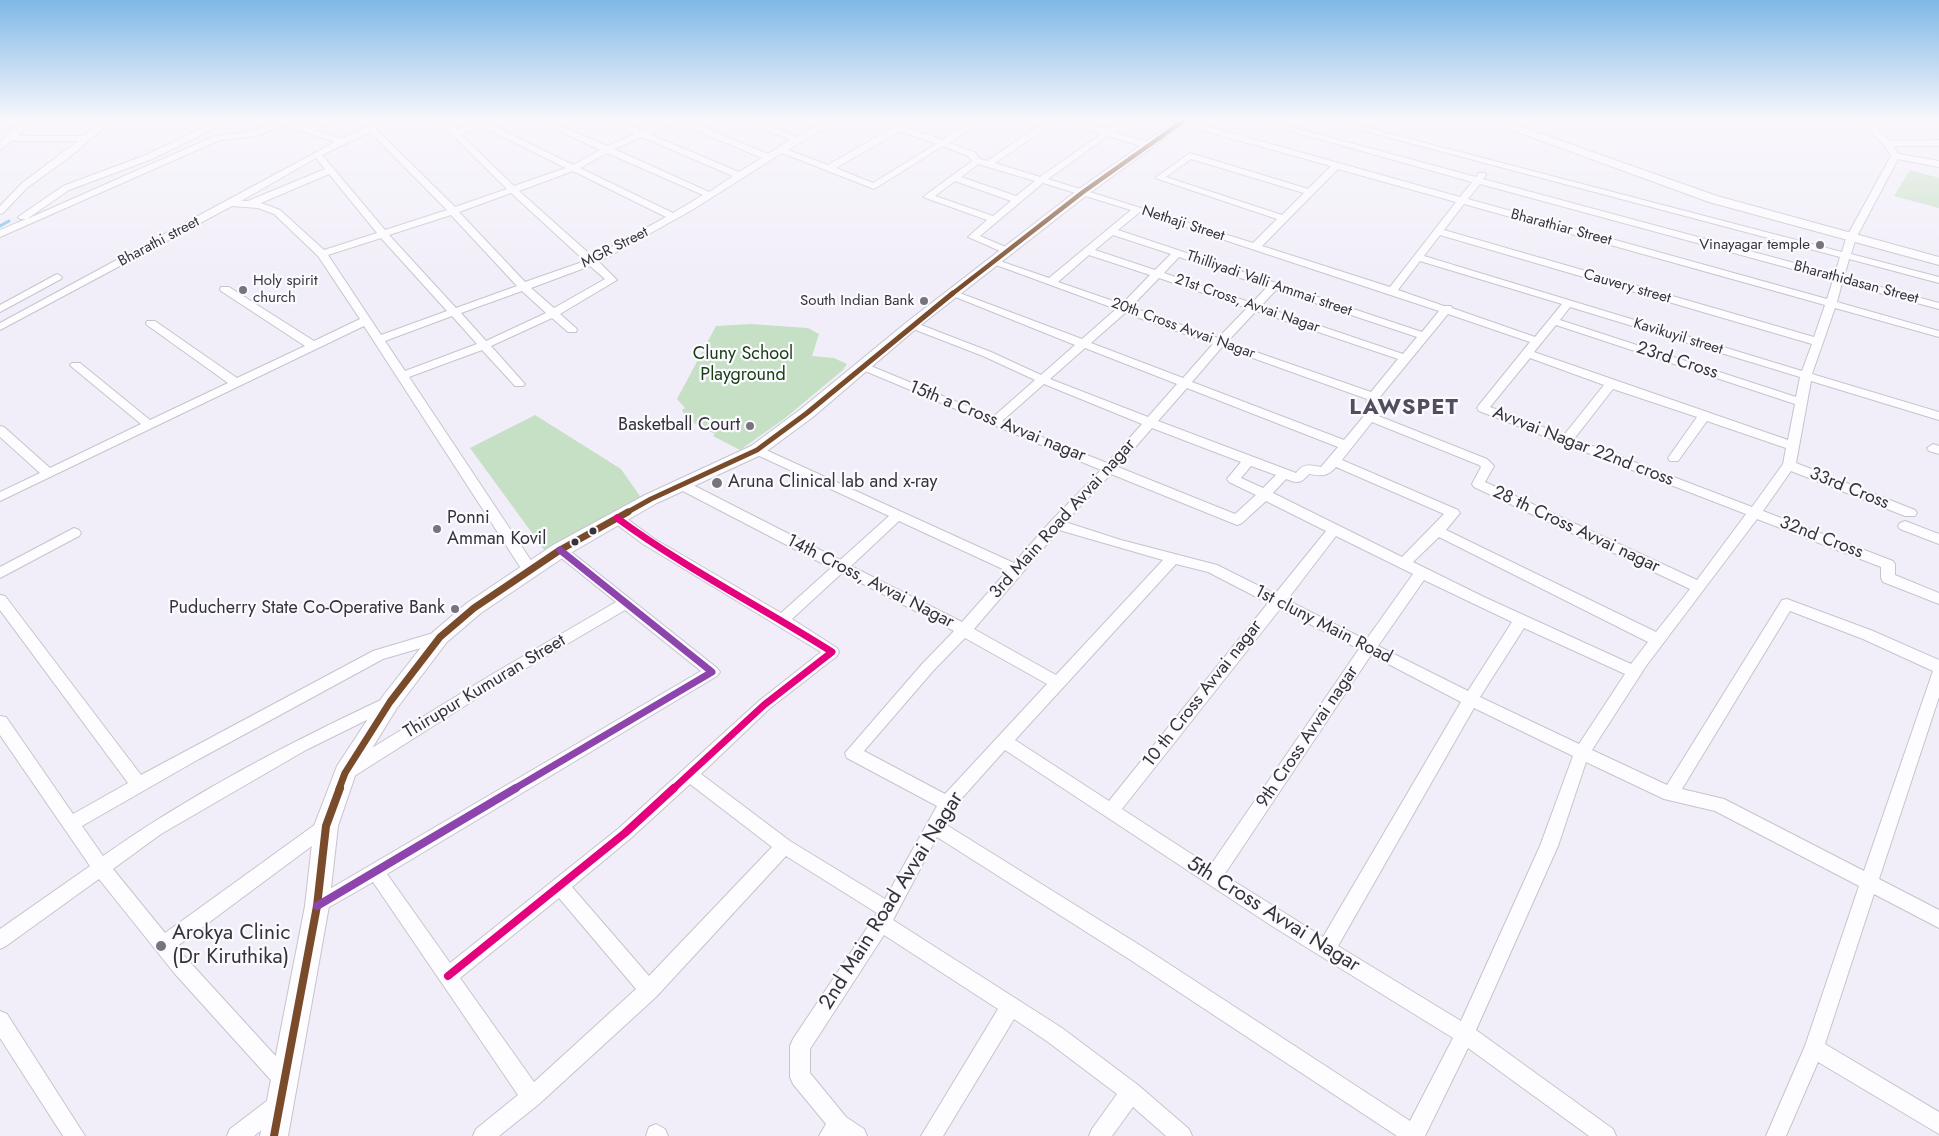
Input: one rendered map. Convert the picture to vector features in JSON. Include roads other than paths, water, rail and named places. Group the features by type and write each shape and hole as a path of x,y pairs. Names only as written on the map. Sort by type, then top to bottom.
{"street":[{"path":"0,211 25,186 44,172"},
{"path":"16,227 16,223 19,220 66,188 109,172"},
{"path":"0,234 141,172"},
{"name":"Bharathi street","path":"0,327 285,172"},
{"path":"249,204 325,172"},
{"path":"332,172 383,234 519,384"},
{"path":"414,172 524,287 572,330"},
{"path":"402,376 483,346 554,313 612,280 494,172"},
{"path":"322,254 453,211 560,172"},
{"path":"579,172 673,217"},
{"path":"656,172 709,195"},
{"path":"731,172 740,176"},
{"name":"MGR Street","path":"377,340 594,262 746,172"},
{"path":"836,172 874,186 896,172"},
{"path":"963,172 928,197 993,219 1052,172"},
{"name":"Nethaji Street","path":"1015,172 1138,209 1447,308 1537,341"},
{"path":"274,1136 286,1081 317,906 326,826 345,773 390,702 440,637 474,608 529,569 560,550 682,485 758,450 912,325 1110,172"},
{"path":"1167,172 1159,178 1283,218"},
{"path":"1243,172 1309,192"},
{"path":"1255,247 1330,172"},
{"name":"Bharathiar Street","path":"1357,172 1939,334"},
{"name":"Bharathidasan Street","path":"1448,172 1939,306"},
{"path":"1392,291 1485,172"},
{"path":"1526,172 1939,280"},
{"path":"1635,172 1713,200 1939,261"},
{"path":"934,826 1139,955 1414,1136 1465,1034 1550,846 1582,752 1634,672 1788,465 1806,376 1851,238 1882,172"},
{"path":"955,178 1018,200"},
{"path":"231,203 270,208 278,212 322,254 529,569"},
{"path":"1051,282 1114,232 1138,209"},
{"name":"20th Cross Avvai Nagar","path":"993,219 973,237 1000,257 1051,282 1373,397"},
{"name":"Cauvery street","path":"1437,231 1818,342"},
{"name":"Thilliyadi Valli Ammai street","path":"1114,232 1424,336"},
{"name":"21st Cross, Avvai Nagar","path":"1088,251 1405,358"},
{"path":"994,422 1124,308 1178,253"},
{"name":"Kavikuyil street","path":"1418,257 1939,416"},
{"path":"0,309 57,277"},
{"name":"3rd Main Road Avvai nagar","path":"948,803 853,753 1056,524 1110,468 1220,343 1274,286"},
{"path":"225,289 312,345"},
{"path":"953,294 1346,445"},
{"name":"Avvvai Nagar 22nd cross","path":"1568,303 1483,408 1754,512"},
{"path":"912,325 987,354 1044,380 1149,422 1298,479 1306,469 1324,472 1334,461 1370,417 1373,397 1447,308"},
{"name":"23rd Cross","path":"1554,320 1801,402"},
{"path":"0,497 365,321"},
{"path":"151,323 236,383"},
{"path":"1527,354 1792,446"},
{"path":"76,365 149,425"},
{"name":"15th a Cross Avvai nagar","path":"862,366 994,422 1237,520 1264,496 1285,473"},
{"path":"1566,440 1611,384"},
{"path":"1674,458 1704,416"},
{"name":"28 th Cross Avvai nagar","path":"1370,417 1483,462 1488,466 1478,484 1699,587"},
{"path":"0,430 49,474"},
{"path":"758,450 1016,570"},
{"path":"1249,460 1233,479 1333,531 1521,621 1634,672"},
{"path":"1334,461 1453,513 1438,531 1403,564"},
{"name":"33rd Cross","path":"1788,465 1910,513"},
{"name":"14th Cross, Avvai Nagar","path":"682,485 964,630 1057,683"},
{"name":"32nd Cross","path":"1754,512 1888,571 1939,599"},
{"path":"782,620 897,516"},
{"path":"448,976 625,833 764,705 832,652 782,620 648,541 617,518"},
{"name":"1st cluny Main Road","path":"1056,524 1119,544 1212,568 1275,602 1647,784 1670,794 1718,804 1939,919"},
{"path":"1905,526 1939,539"},
{"name":"10 th Cross Avvai nagar","path":"1111,811 1333,531"},
{"path":"1438,531 1658,640"},
{"path":"0,573 74,533"},
{"path":"317,906 712,672 560,550"},
{"path":"1004,741 1174,557"},
{"name":"9th Cross Avvai nagar","path":"1212,877 1368,648 1422,573"},
{"path":"0,600 139,785"},
{"name":"Thirupur Kumuran Street","path":"345,773 496,679 626,603"},
{"path":"1670,794 1787,604 1868,635 1939,667"},
{"path":"1326,949 1471,699 1521,621"},
{"path":"70,824 378,656 440,637"},
{"path":"1776,1136 1814,1048 1871,884 1939,674"},
{"path":"0,940 155,829 300,745 390,702"},
{"path":"0,722 102,868 182,968 286,1081"},
{"name":"5th Cross Avvai Nagar","path":"1004,741 1212,877 1465,1034 1606,1136"},
{"name":"2nd Main Road Avvai Nagar","path":"857,1136 834,1130 800,1077 800,1046 885,916 948,803 1004,741"},
{"path":"689,774 784,846 1011,1006 1055,1034 1132,1092 1182,1136"},
{"path":"164,945 326,826"},
{"path":"483,1136 532,1097 649,990 784,846"},
{"path":"376,872 532,1097"},
{"path":"560,886 649,990"},
{"path":"931,1136 1011,1006"},
{"path":"0,1021 75,1136"},
{"path":"1814,1048 1939,1124"},
{"path":"1099,1136 1132,1092"},
{"path":"237,1136 281,1102"}],"waterway":[{"path":"0,226 9,221"}],"place":[{"name":"Vinayagar temple","path":"1820,245"},
{"name":"Holy spirit church","path":"243,290"},
{"name":"South Indian Bank","path":"924,301"},
{"name":"Basketball Court","path":"750,426"},
{"name":"Aruna Clinical lab and x-ray","path":"717,483"},
{"name":"Ponni Amman Kovil","path":"437,529"},
{"name":"Puducherry State Co-Operative Bank","path":"455,609"},
{"name":"Arokya Clinic (Dr Kiruthika)","path":"161,946"}],"district":[{"name":"LAWSPET","path":"1404,409"}],"park label":[{"name":"Cluny School Playground","path":"743,365"}]}
